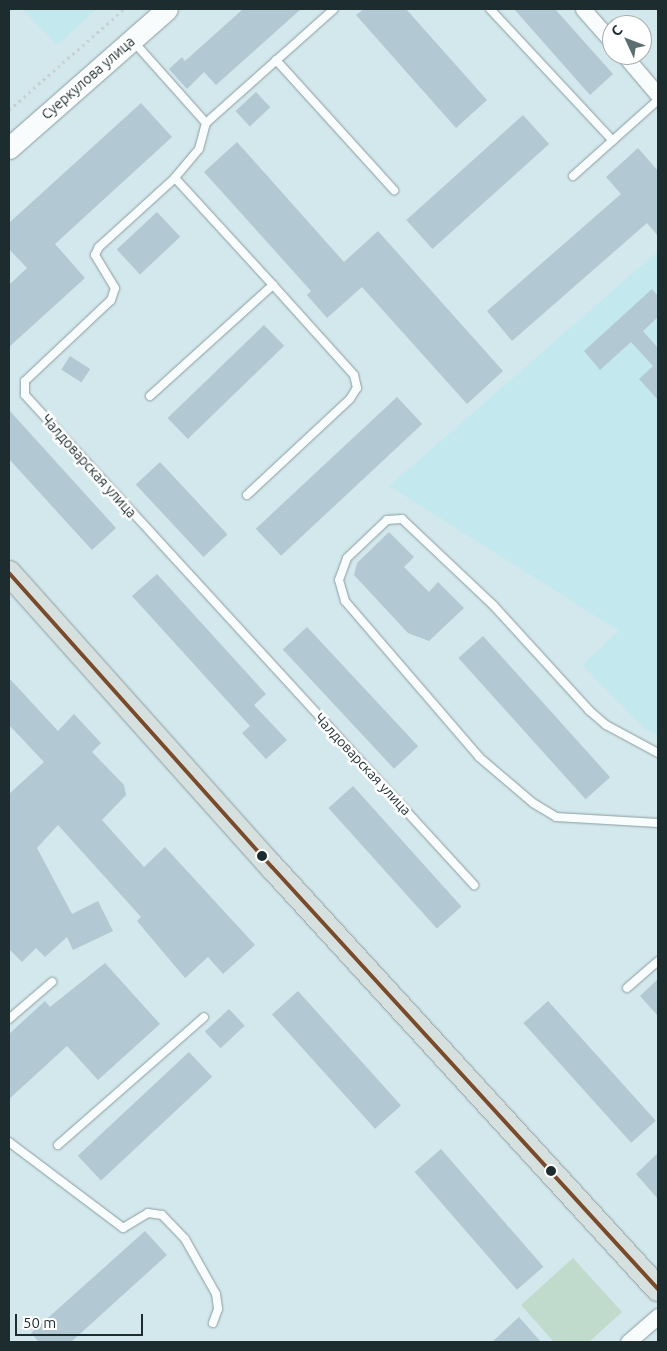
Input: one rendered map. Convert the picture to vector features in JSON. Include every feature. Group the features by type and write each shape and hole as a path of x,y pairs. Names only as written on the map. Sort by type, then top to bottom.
{"main road":[{"path":"9,573 272,867 658,1289"}],"street":[{"name":"Суеркулова улица","path":"9,148 167,9"},
{"path":"583,9 602,31"},
{"path":"632,65 658,95"},
{"path":"628,1342 658,1316"}],"lane":[{"path":"132,40 206,123 334,9"},
{"path":"490,9 613,141"},
{"path":"276,60 394,190"},
{"path":"573,176 658,100"},
{"name":"Чалдоварская улица","path":"206,123 199,149 175,178 99,247 95,255 115,288 111,300 25,381 25,395 474,885"},
{"path":"175,178 354,375 357,388 350,399 247,495"},
{"path":"150,396 273,285"},
{"path":"658,752 606,725 589,710 493,605 402,519 387,520 347,558 339,580 345,601 479,757 556,816 658,824"},
{"path":"627,988 658,961"},
{"path":"9,1019 52,982"},
{"path":"58,1144 204,1017"},
{"path":"9,1142 123,1228 148,1213 162,1215 185,1239 216,1294 218,1309 213,1323"}],"path":[{"path":"9,110 124,9"}],"shaded area":[{"path":"22,9 97,9 57,45"},
{"path":"658,251 658,735 645,729 582,665 619,631 389,486"}],"green space":[{"path":"573,1258 622,1312 589,1342 554,1342 521,1305"}],"building":[{"path":"243,9 301,9 216,85 204,72 187,89 169,69 182,57 185,61"},
{"path":"364,9 406,9 487,100 456,128 356,15"},
{"path":"514,9 555,9 602,62 602,65 605,65 613,74 590,95"},
{"path":"256,92 270,107 250,126 236,111"},
{"path":"141,103 172,137 55,244 85,278 9,347 9,285 27,268 9,249 9,223"},
{"path":"523,115 549,144 432,249 406,220"},
{"path":"237,142 344,262 378,231 503,371 467,404 362,287 327,318 307,295 311,291 204,172"},
{"path":"638,148 658,171 658,236 647,223 512,341 487,311 621,194 606,177"},
{"path":"157,212 180,237 140,274 117,250"},
{"path":"652,289 658,296 658,317 643,331 658,348 658,400 639,379 653,366 631,342 600,370 584,351"},
{"path":"264,325 284,346 188,439 168,418"},
{"path":"70,356 90,369 81,382 61,369"},
{"path":"397,397 422,424 281,556 256,529"},
{"path":"9,410 116,528 92,550 9,459"},
{"path":"160,462 228,534 203,557 136,485"},
{"path":"389,532 414,557 404,567 429,592 438,582 464,608 429,641 408,633 354,575 357,563"},
{"path":"157,574 266,694 254,705 287,740 266,759 242,733 250,726 132,596"},
{"path":"307,627 418,746 394,769 283,650"},
{"path":"483,636 610,777 586,799 458,658"},
{"path":"9,678 58,731 74,714 101,743 92,752 124,785 126,795 102,820 144,867 165,847 255,945 223,974 208,957 185,978 137,921 141,917 58,825 37,848 72,914 98,901 113,931 73,950 67,937 45,957 36,948 22,962 9,949 9,794 44,762 9,725"},
{"path":"353,786 461,906 437,928 328,808"},
{"path":"105,963 160,1024 98,1080 67,1046 9,1099 9,1034 45,1001 50,1007"},
{"path":"658,979 658,1016 640,996"},
{"path":"298,991 401,1105 375,1129 272,1014"},
{"path":"548,1001 656,1121 631,1143 523,1023"},
{"path":"229,1009 245,1026 221,1048 205,1032"},
{"path":"189,1052 212,1077 101,1181 78,1156"},
{"path":"441,1149 543,1267 517,1290 415,1172"},
{"path":"658,1153 658,1199 636,1174"},
{"path":"145,1231 167,1255 71,1342 39,1342 31,1333"},
{"path":"519,1317 541,1342 492,1342"}],"transit line":[{"path":"9,573 272,867 658,1289"}]}
